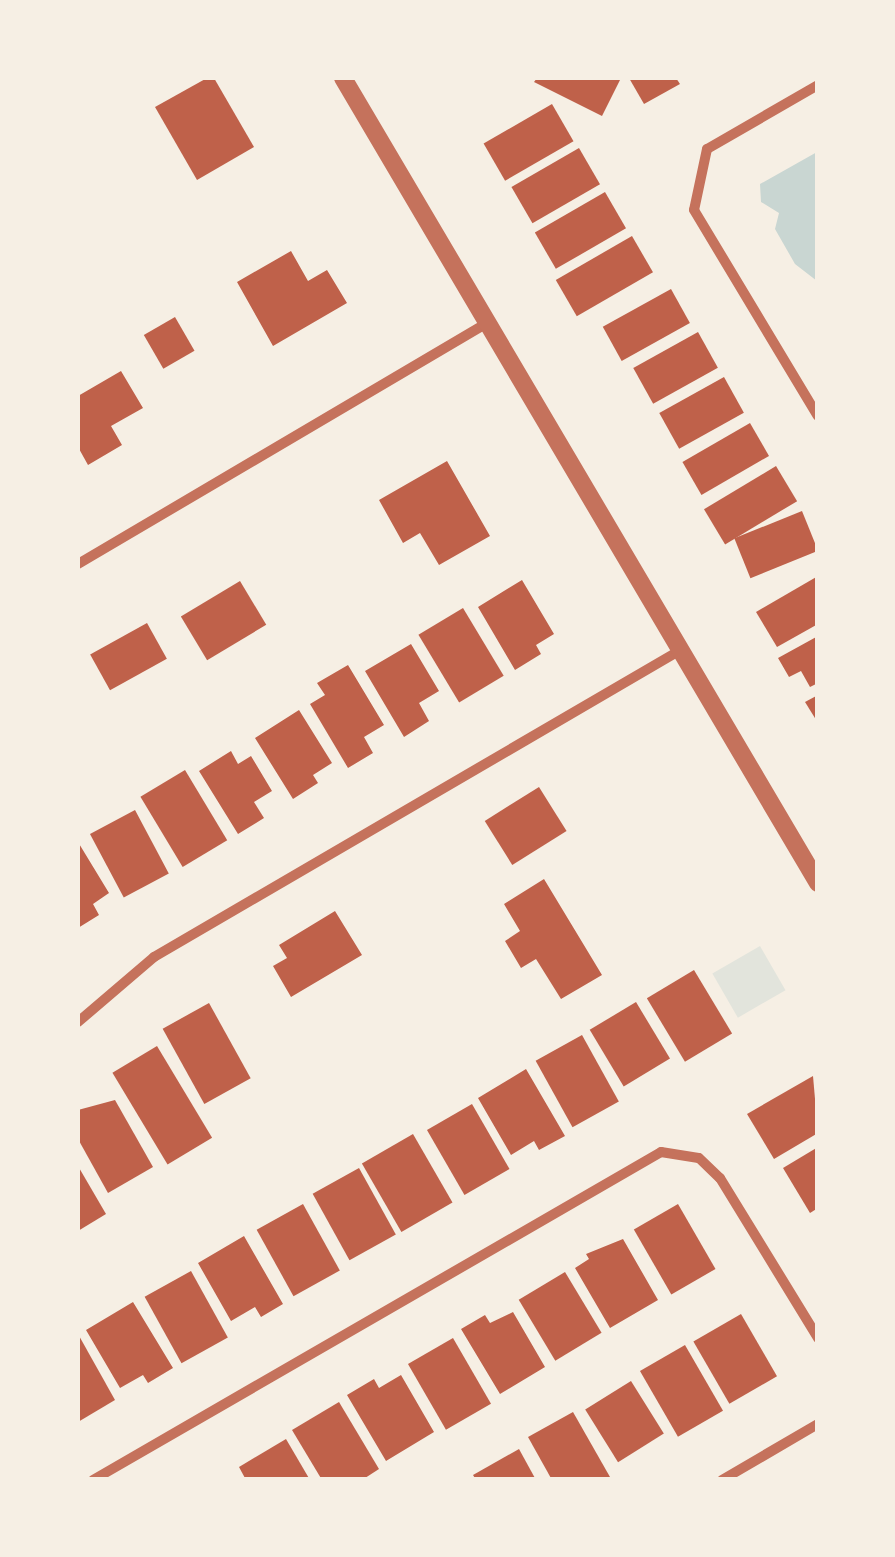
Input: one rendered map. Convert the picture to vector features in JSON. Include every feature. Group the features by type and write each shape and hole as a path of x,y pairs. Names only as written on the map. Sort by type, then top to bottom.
{"street":[{"path":"342,78 679,652 816,875"},
{"path":"818,86 707,149 694,210 818,416"},
{"path":"78,564 486,323"},
{"path":"78,1022 154,958 679,652"},
{"path":"93,1480 661,1152 700,1158 720,1178 818,1338"},
{"path":"722,1480 818,1424"}],"shaded area":[{"path":"817,152 817,281 795,264 775,229 779,213 761,202 760,184"},
{"path":"760,946 786,990 738,1018 712,974"}],"building":[{"path":"207,78 214,78 254,147 197,180 155,107"},
{"path":"537,78 620,80 602,116 534,82"},
{"path":"629,78 676,78 680,84 644,104"},
{"path":"552,104 574,141 505,181 484,144"},
{"path":"579,148 600,184 532,223 511,187"},
{"path":"605,192 626,228 556,269 535,232"},
{"path":"632,236 653,272 577,316 556,280"},
{"path":"291,251 308,281 327,270 347,303 273,346 237,282"},
{"path":"671,289 690,323 622,361 603,327"},
{"path":"175,317 195,351 163,369 144,335"},
{"path":"698,332 718,368 653,404 633,368"},
{"path":"121,371 143,408 111,426 122,445 88,465 78,447 78,396"},
{"path":"724,377 744,413 679,449 659,413"},
{"path":"750,423 769,456 701,495 682,462"},
{"path":"447,461 490,536 439,565 420,533 403,543 379,500"},
{"path":"776,466 797,501 725,544 704,509"},
{"path":"802,511 818,551 750,578 734,538"},
{"path":"818,576 818,624 777,647 756,612"},
{"path":"522,580 554,634 536,645 541,654 515,670 478,607"},
{"path":"240,581 266,625 207,660 181,617"},
{"path":"463,608 504,676 459,702 418,635"},
{"path":"147,623 167,659 110,690 90,655"},
{"path":"818,636 818,683 810,687 801,671 789,677 778,658"},
{"path":"411,644 439,691 419,703 429,721 404,737 365,671"},
{"path":"348,665 384,725 364,737 373,753 348,768 310,704 325,695 317,683"},
{"path":"818,695 818,723 805,702"},
{"path":"299,710 332,763 313,775 318,783 293,799 255,738"},
{"path":"231,751 238,764 251,756 272,791 254,802 264,818 238,834 199,771"},
{"path":"185,770 227,840 183,867 140,797"},
{"path":"539,787 567,831 512,865 485,821"},
{"path":"135,810 169,874 124,898 90,834"},
{"path":"78,842 109,893 93,904 99,915 78,928"},
{"path":"544,879 602,975 561,999 536,959 521,968 505,941 520,931 504,904"},
{"path":"335,911 362,955 291,997 273,966 287,958 279,945"},
{"path":"694,970 732,1033 685,1062 647,998"},
{"path":"636,1002 670,1059 624,1086 590,1030"},
{"path":"209,1003 251,1078 204,1104 163,1029"},
{"path":"582,1035 619,1101 572,1127 536,1061"},
{"path":"157,1046 212,1138 168,1164 112,1073"},
{"path":"526,1069 565,1136 539,1150 534,1141 511,1155 478,1098"},
{"path":"813,1076 818,1133 774,1159 747,1114"},
{"path":"115,1100 153,1167 108,1193 78,1139 78,1110"},
{"path":"472,1104 510,1169 464,1195 427,1130"},
{"path":"413,1134 452,1202 401,1232 362,1164"},
{"path":"818,1147 818,1208 810,1213 783,1168"},
{"path":"78,1166 106,1214 78,1231"},
{"path":"359,1168 396,1234 349,1260 313,1194"},
{"path":"303,1204 340,1270 293,1296 257,1230"},
{"path":"678,1204 716,1269 671,1294 634,1230"},
{"path":"244,1236 283,1304 261,1317 255,1307 231,1321 198,1263"},
{"path":"623,1239 658,1300 610,1328 575,1268 589,1259 586,1254"},
{"path":"191,1271 228,1337 181,1363 145,1297"},
{"path":"565,1272 602,1333 555,1361 519,1300"},
{"path":"133,1302 173,1368 148,1383 143,1375 120,1388 86,1330"},
{"path":"513,1312 545,1367 500,1394 461,1329 485,1315 490,1323"},
{"path":"741,1314 777,1376 729,1404 693,1342"},
{"path":"78,1334 115,1400 78,1422"},
{"path":"453,1338 491,1404 446,1430 408,1364"},
{"path":"685,1345 723,1411 678,1437 640,1371"},
{"path":"401,1375 434,1432 386,1461 347,1395 374,1379 379,1388"},
{"path":"631,1381 664,1434 618,1462 585,1410"},
{"path":"339,1402 379,1469 362,1480 322,1480 292,1430"},
{"path":"573,1412 610,1477 606,1480 552,1480 528,1437"},
{"path":"286,1439 310,1480 246,1480 239,1467"},
{"path":"519,1449 536,1480 476,1480 473,1475"}]}
